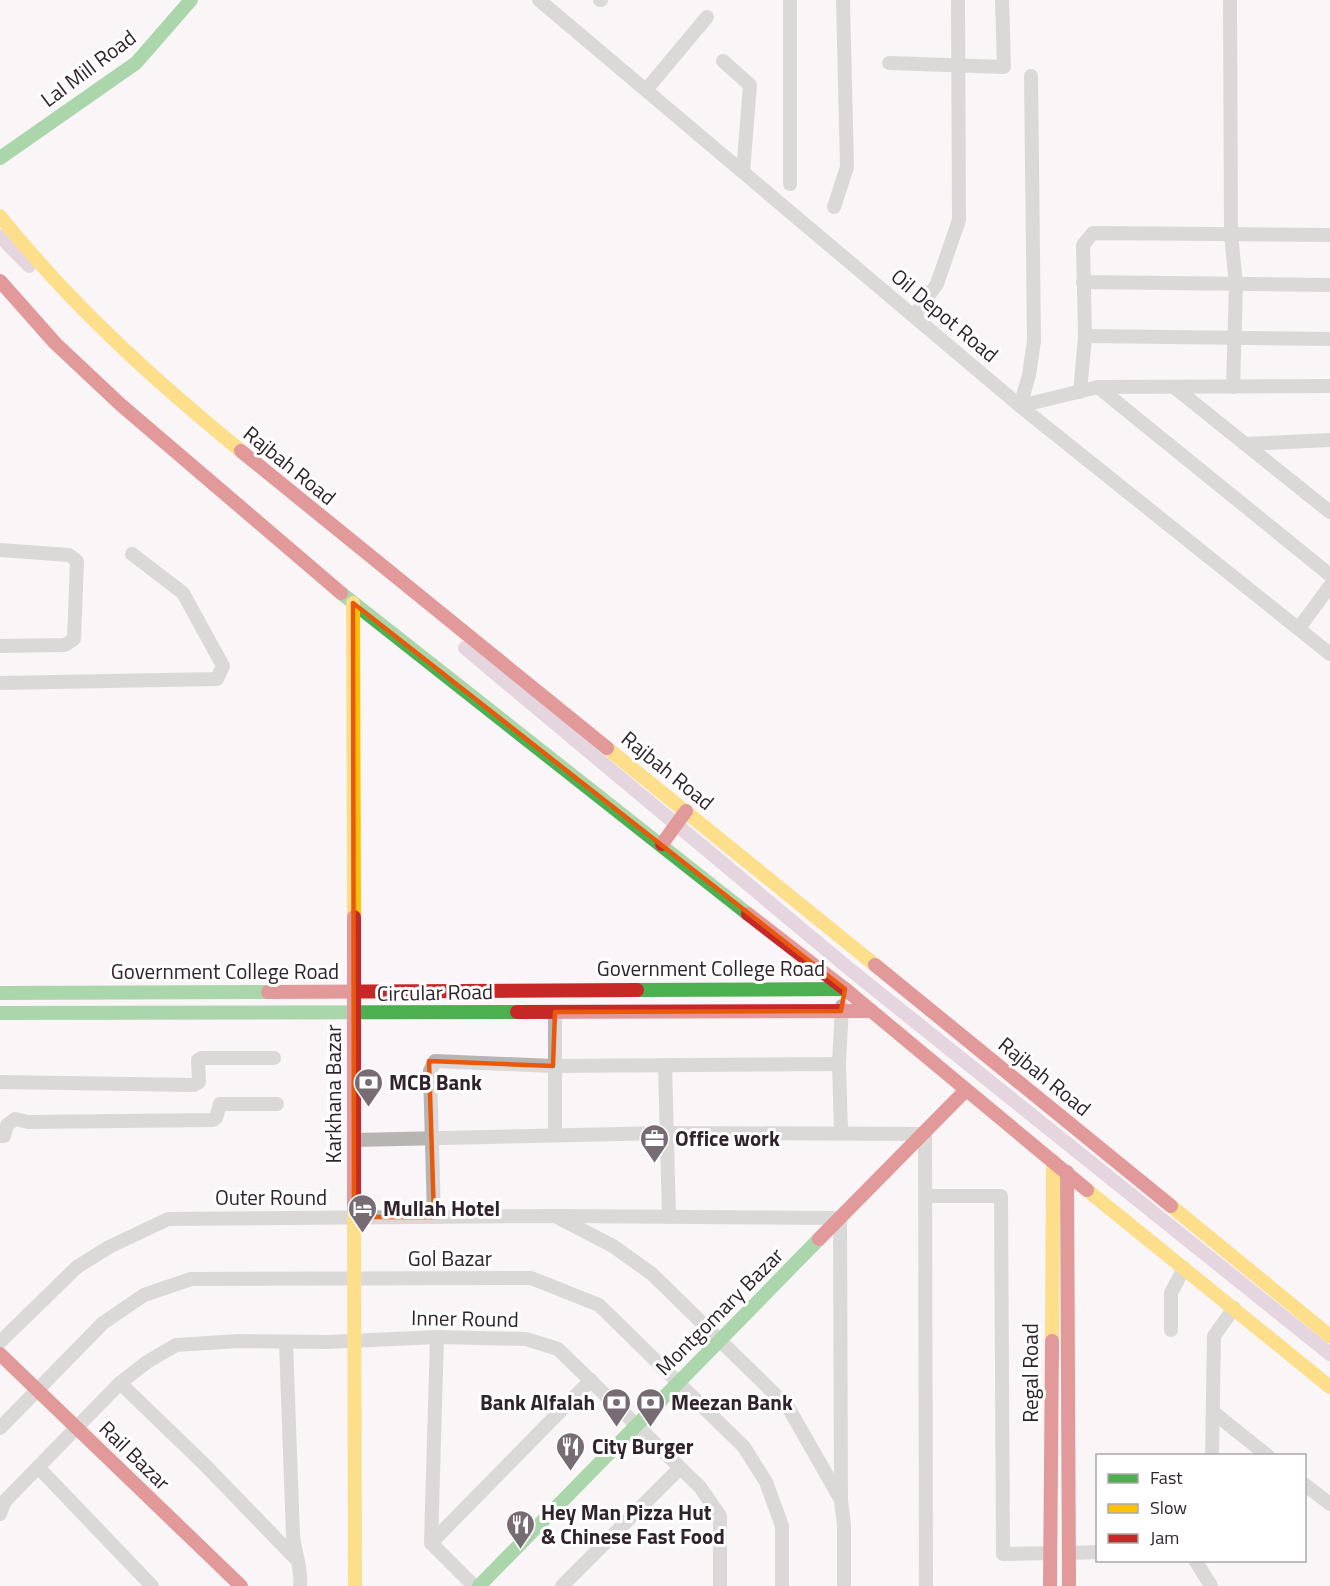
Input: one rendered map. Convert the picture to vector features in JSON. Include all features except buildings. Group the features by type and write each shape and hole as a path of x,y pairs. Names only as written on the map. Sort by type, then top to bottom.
{"main road":[{"name":"Lal Mill Road","path":"0,158 136,63 191,0"},
{"name":"Rajbah Road","path":"0,216 50,277 94,324 170,393 419,599 1330,1336"},
{"path":"0,281 55,343 120,405 353,603 665,840 794,963 845,989 965,1091 1330,1387"},
{"name":"Karkhana Bazar","path":"353,603 355,1586"},
{"path":"665,840 684,813"},
{"path":"785,989 794,963"},
{"name":"Government College Road","path":"0,993 845,989"},
{"name":"Circular Road","path":"0,1013 354,1014 871,1011"},
{"name":"Montgomary Bazar","path":"479,1586 965,1091"},
{"name":"Regal Road","path":"1050,1586 1053,1161"},
{"name":"Regal Road","path":"1067,1172 1070,1586"},
{"name":"Rail Bazar","path":"0,1354 242,1586"}],"street":[{"name":"Oil Depot Road","path":"539,0 1020,406 1330,654"},
{"path":"790,0 790,184"},
{"path":"834,207 847,167 843,0"},
{"path":"914,316 937,284 959,220 958,0"},
{"path":"889,63 1004,67 1002,0"},
{"path":"1230,0 1231,234 1236,285 1233,387"},
{"path":"645,90 707,17"},
{"path":"723,61 750,85 742,172"},
{"path":"1031,76 1034,341 1029,375 1020,406 1098,387 1330,386"},
{"path":"1080,392 1085,336 1083,245 1093,233 1330,235"},
{"path":"1083,282 1330,285"},
{"path":"1085,336 1330,339"},
{"path":"1098,387 1330,575"},
{"path":"1174,387 1330,512"},
{"path":"1245,444 1330,440"},
{"path":"1312,497 1330,496"},
{"path":"0,550 69,555 77,561 74,639 72,642 65,645 0,646"},
{"path":"0,683 217,680 223,666 183,594 132,554"},
{"path":"1299,628 1330,586"},
{"path":"842,1132 839,1064 841,1011 845,989"},
{"path":"555,1012 553,1066 555,1135"},
{"path":"0,1082 194,1085 199,1082 198,1060 201,1058 274,1059"},
{"path":"434,1217 430,1071 435,1061 553,1066 839,1064"},
{"path":"665,1065 669,1217"},
{"path":"0,1136 4,1136 8,1125 15,1119 28,1122 213,1120 216,1119 220,1104 276,1104"},
{"path":"354,1140 555,1135 842,1132 925,1134 927,1196 926,1586"},
{"path":"927,1196 1001,1196 1003,1554 1050,1553"},
{"path":"555,1216 840,1218 841,1500"},
{"name":"Outer Round","path":"0,1342 77,1267 109,1247 168,1219 555,1216 613,1246 652,1274 788,1407 841,1500 844,1525 844,1586"},
{"path":"1171,1330 1170,1293 1184,1268"},
{"name":"Gol Bazar","path":"0,1428 103,1323 144,1295 191,1280 531,1278 599,1305 744,1447 766,1482 782,1526 782,1586"},
{"path":"1212,1454 1214,1336 1234,1308"},
{"path":"437,1337 431,1543 474,1586"},
{"name":"Inner Round","path":"0,1514 5,1501 120,1383 147,1362 176,1345 239,1341 355,1341 437,1337 526,1339 558,1349 700,1487 720,1516 720,1586"},
{"path":"286,1342 292,1536 296,1559 302,1572 300,1586"},
{"path":"431,1543 591,1380"},
{"path":"120,1383 203,1463 296,1559"},
{"path":"1213,1412 1267,1454"},
{"path":"38,1467 153,1586"},
{"path":"562,1586 680,1468"},
{"path":"1306,1485 1330,1504"},
{"path":"1070,1553 1096,1552"},
{"path":"1196,1562 1211,1586"}],"highlighted area":[{"path":"353,603 845,989 841,1011 555,1012 553,1066 429,1061 434,1217 354,1217"}],"waterway":[{"path":"0,236 29,266"},
{"path":"465,648 847,967 1330,1354"}],"traffic: fast":[{"path":"0,158 136,63 191,0"},
{"path":"341,593 748,914"},
{"path":"637,990 845,989"},
{"path":"0,993 268,992"},
{"path":"0,1013 517,1012"},
{"path":"479,1586 819,1239"}],"traffic: slow":[{"path":"0,216 55,280 114,340 241,451"},
{"path":"353,603 354,917"},
{"path":"607,748 875,965"},
{"path":"1052,1341 1053,1161"},
{"path":"1087,1190 1330,1387"},
{"path":"1171,1206 1330,1336"},
{"path":"354,1209 355,1586"}],"traffic: jam":[{"path":"0,281 55,343 121,405 341,593"},
{"path":"241,451 607,748"},
{"path":"662,844 686,811"},
{"path":"748,914 845,989 1087,1190"},
{"path":"354,917 354,1209"},
{"path":"875,965 1171,1206"},
{"path":"268,992 637,990"},
{"path":"517,1012 871,1011"},
{"path":"819,1239 965,1091"},
{"path":"1067,1172 1069,1586"},
{"path":"1050,1586 1052,1341"},
{"path":"0,1354 241,1586"}],"place":[{"name":"MCB Bank","path":"368,1108"},
{"name":"Office work","path":"654,1164"},
{"name":"Mullah Hotel","path":"362,1234"},
{"name":"Bank Alfalah","path":"616,1428"},
{"name":"Meezan Bank","path":"650,1428"},
{"name":"City Burger","path":"571,1472"},
{"name":"Hey Man Pizza Hut & Chinese Fast Food","path":"520,1550"}]}
